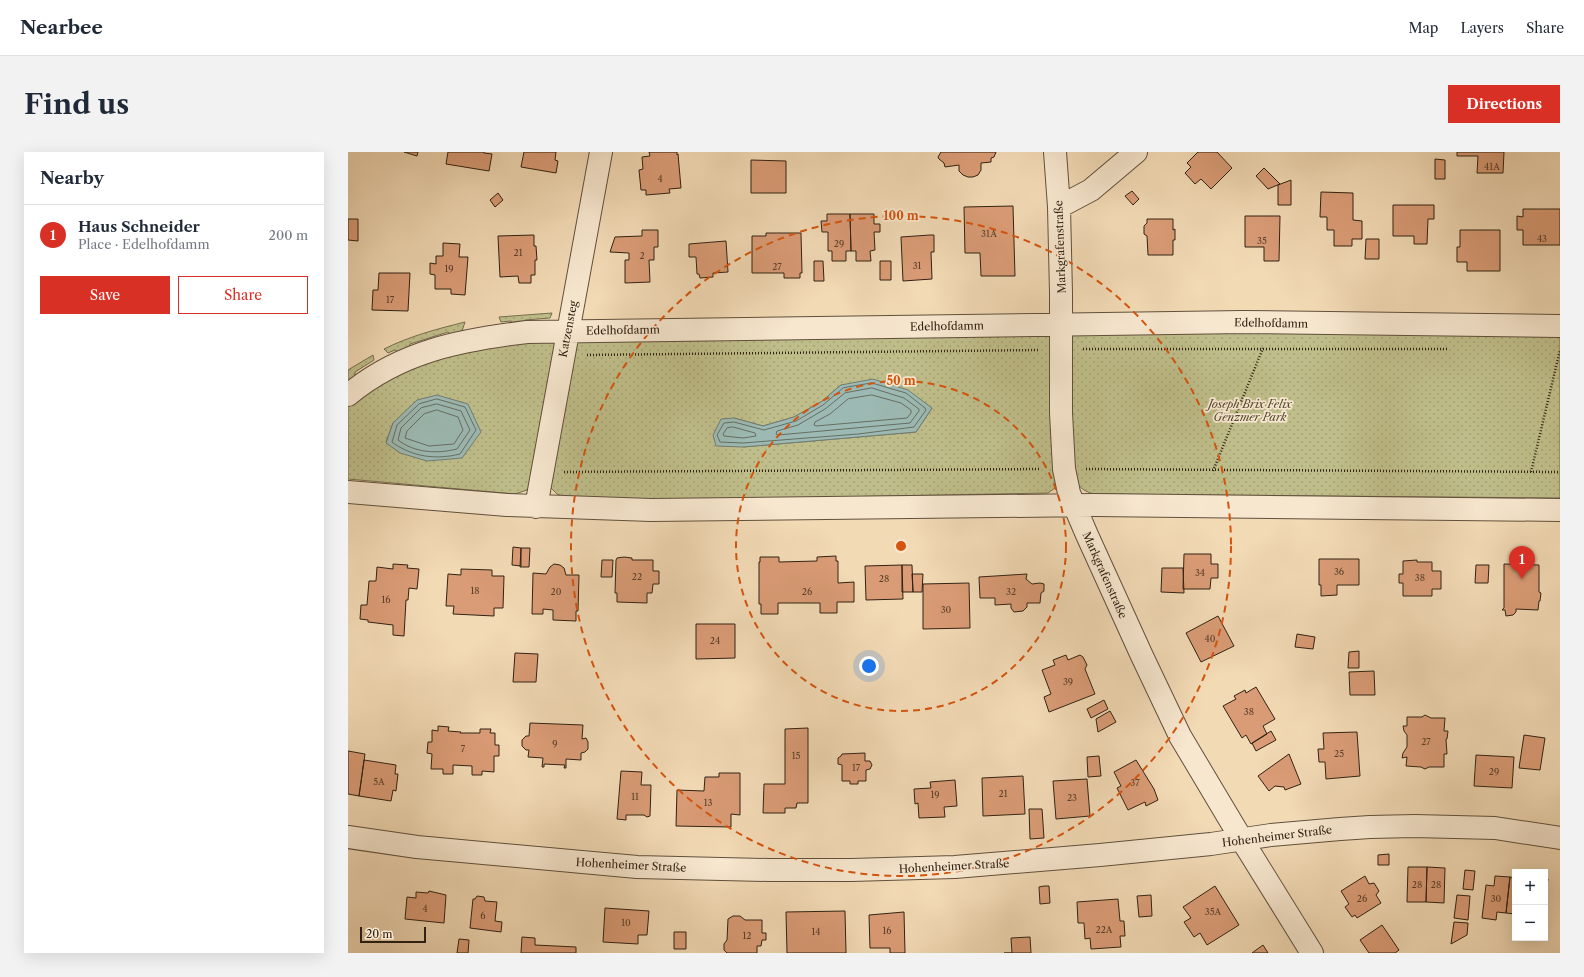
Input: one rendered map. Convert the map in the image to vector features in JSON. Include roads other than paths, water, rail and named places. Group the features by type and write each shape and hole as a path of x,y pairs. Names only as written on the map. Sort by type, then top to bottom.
{"street":[{"name":"Katzensteg","path":"536,506 601,152"},
{"name":"Markgrafenstraße","path":"1055,152 1059,207 1061,413 1064,469 1073,505 1180,736 1312,953"},
{"path":"1059,207 1091,190 1136,152"},
{"name":"Edelhofdamm","path":"348,395 387,368 421,353 437,348 494,336 527,332 1243,322 1560,326"},
{"path":"348,492 444,501 623,510 1073,505 1560,510"},
{"name":"Hohenheimer Straße","path":"348,837 424,848 629,866 769,870 851,870 955,867 1100,856 1242,840 1271,835 1340,829 1415,826 1495,828 1560,838"}],"water":[{"path":"873,379 908,390 932,408 916,432 743,447 716,446 713,435 721,419 734,418 763,426 794,417 821,402 841,385"},
{"path":"437,395 468,404 481,432 462,458 427,461 400,453 386,443 393,423 417,400"}],"place":[{"name":"Haus Schneider","path":"1522,579"}],"park label":[{"name":"Joseph Brix Felix Genzmer Park","path":"1250,410"}]}
